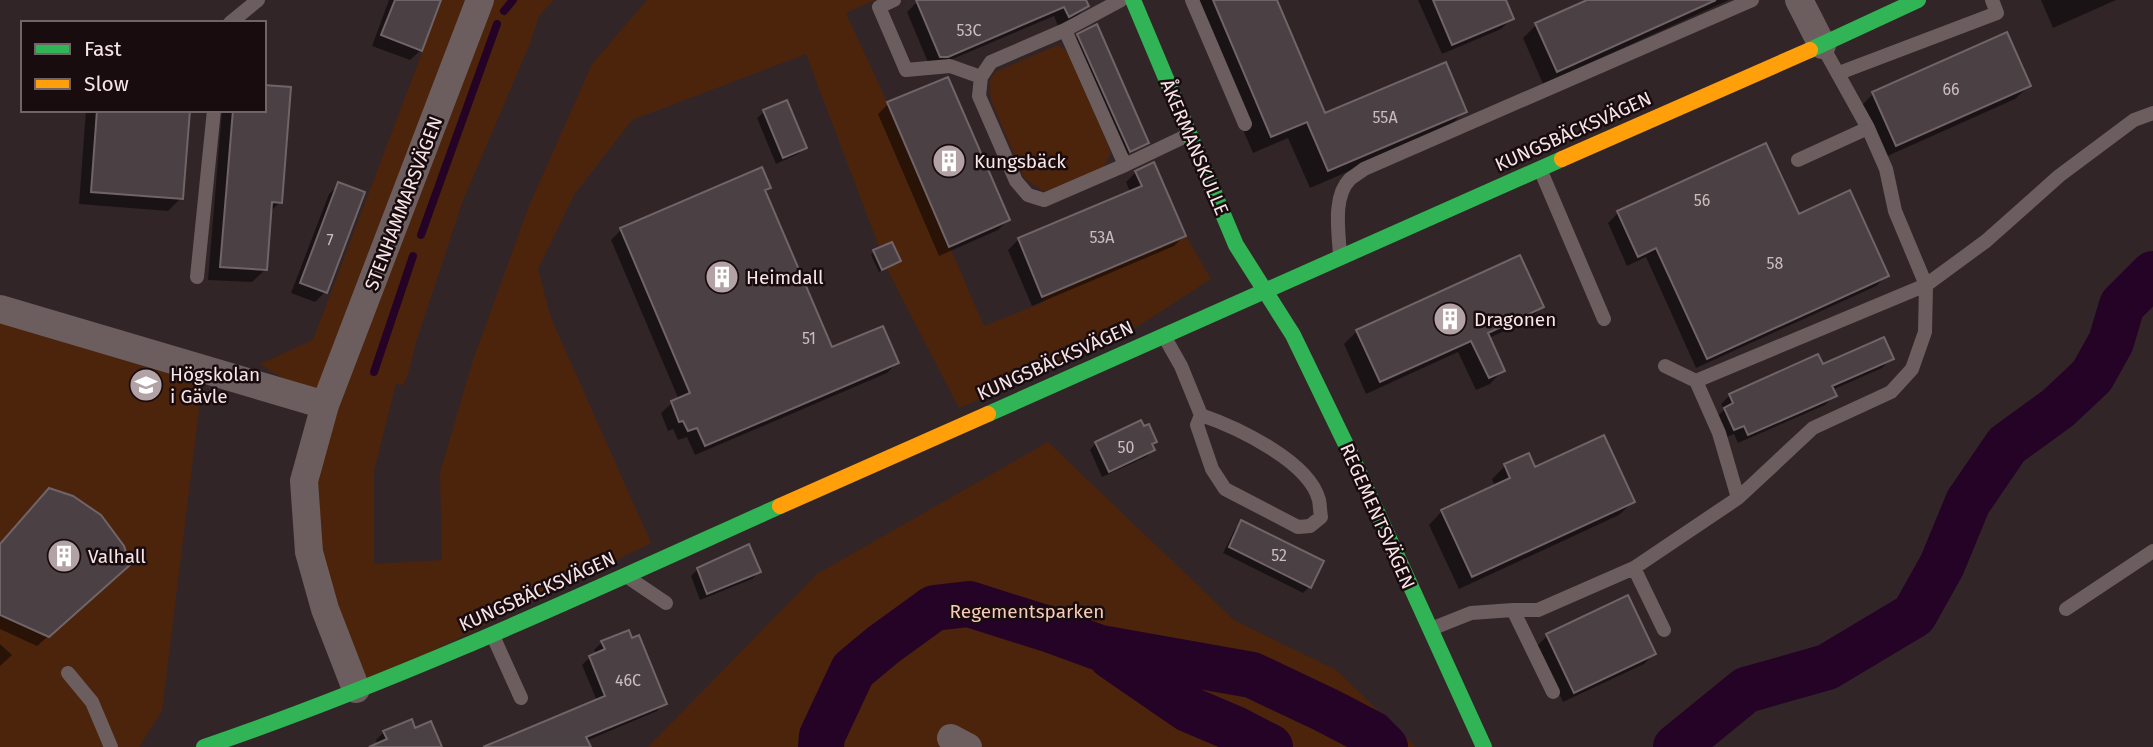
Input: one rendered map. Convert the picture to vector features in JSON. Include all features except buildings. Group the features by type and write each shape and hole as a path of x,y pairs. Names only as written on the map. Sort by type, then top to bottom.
{"street":[{"name":"STENHAMMARSVÄGEN","path":"356,689 325,609 309,552 304,481 325,405 480,0"},
{"name":"ÅKERMANSKULLE","path":"1133,0 1237,245 1264,289"},
{"path":"1799,0 1822,45"},
{"name":"KUNGSBÄCKSVÄGEN","path":"204,747 260,735 356,689 493,635 1264,289 1822,45 1917,0"},
{"name":"REGEMENTSVÄGEN","path":"1264,289 1293,335 1351,455 1484,747"},
{"path":"0,309 325,405"}],"lane":[{"path":"232,21 258,0"},
{"path":"894,0 879,7 906,70 950,66 981,76"},
{"path":"1121,0 1065,30 991,62 981,76 979,96 1016,181 1028,195 1044,200 1190,134"},
{"path":"1192,0 1245,124"},
{"path":"1340,257 1340,196 1348,180 1364,169 1752,0"},
{"path":"1839,73 1997,13 1992,0"},
{"path":"1065,30 1125,165"},
{"path":"1430,629 1471,613 1538,610 1634,568 1738,498 1813,428 1891,392 1912,369 1925,332 1926,285 1895,211 1886,169 1868,128 1822,45"},
{"path":"197,277 214,112"},
{"path":"1696,381 1926,285 1986,241 2059,176 2134,120 2153,113"},
{"path":"1798,160 1868,128"},
{"path":"1540,169 1604,319"},
{"path":"1164,335 1181,366 1201,415 1197,425 1212,468 1225,489 1298,527 1310,526 1321,517 1319,498 1304,474 1262,442 1229,425 1201,415"},
{"path":"1665,366 1696,381 1719,433 1738,498"},
{"path":"2066,609 2153,551"},
{"path":"1634,568 1664,630"},
{"path":"625,576 666,603"},
{"path":"1513,610 1553,692"},
{"path":"493,635 521,698"},
{"path":"68,673 92,702 111,747"}],"green space":[{"path":"442,0 554,0 539,16 462,203 408,374 403,385 396,384 374,471 374,564 442,560 440,473 473,360 529,206 592,64 647,0 875,0 846,13 984,326 1044,302 1042,297 1186,236 1211,279 1109,345 959,408 889,273 806,54 632,120 574,195 538,269 551,318 651,543 356,689 309,552 325,405 260,364 313,340"},
{"path":"1058,45 1070,54 1111,153 1102,170 1061,187 1043,191 1024,178 991,100 989,81 995,72"},
{"path":"0,309 204,369 162,711 139,747 0,747"},
{"name":"Regementsparken","path":"1048,442 1234,620 1336,670 1416,747 648,747 817,574"}],"waterway":[{"path":"504,11 513,0"},
{"path":"421,235 497,24"},
{"path":"374,372 413,256"},
{"path":"1676,747 1746,690 1827,667 1914,615 1942,565 1968,502 2007,445 2058,408 2092,376 2111,342 2122,305 2153,274"},
{"path":"821,747 822,736 853,670 934,608 969,604 1100,648 1252,675 1372,734 1385,747"},
{"path":"1111,656 1188,709 1270,747"}],"traffic: fast":[{"path":"1133,0 1236,245 1293,335 1351,455 1484,747"},
{"path":"1810,50 1918,0"},
{"path":"988,414 1562,159"},
{"path":"204,747 423,664 780,506"}],"traffic: slow":[{"path":"1562,159 1810,50"},
{"path":"780,506 988,414"}],"place":[{"name":"Kungsbäck","path":"949,161"},
{"name":"Heimdall","path":"722,277"},
{"name":"Dragonen","path":"1450,319"},
{"name":"Högskolan i Gävle","path":"146,385"},
{"name":"Valhall","path":"64,556"}]}
